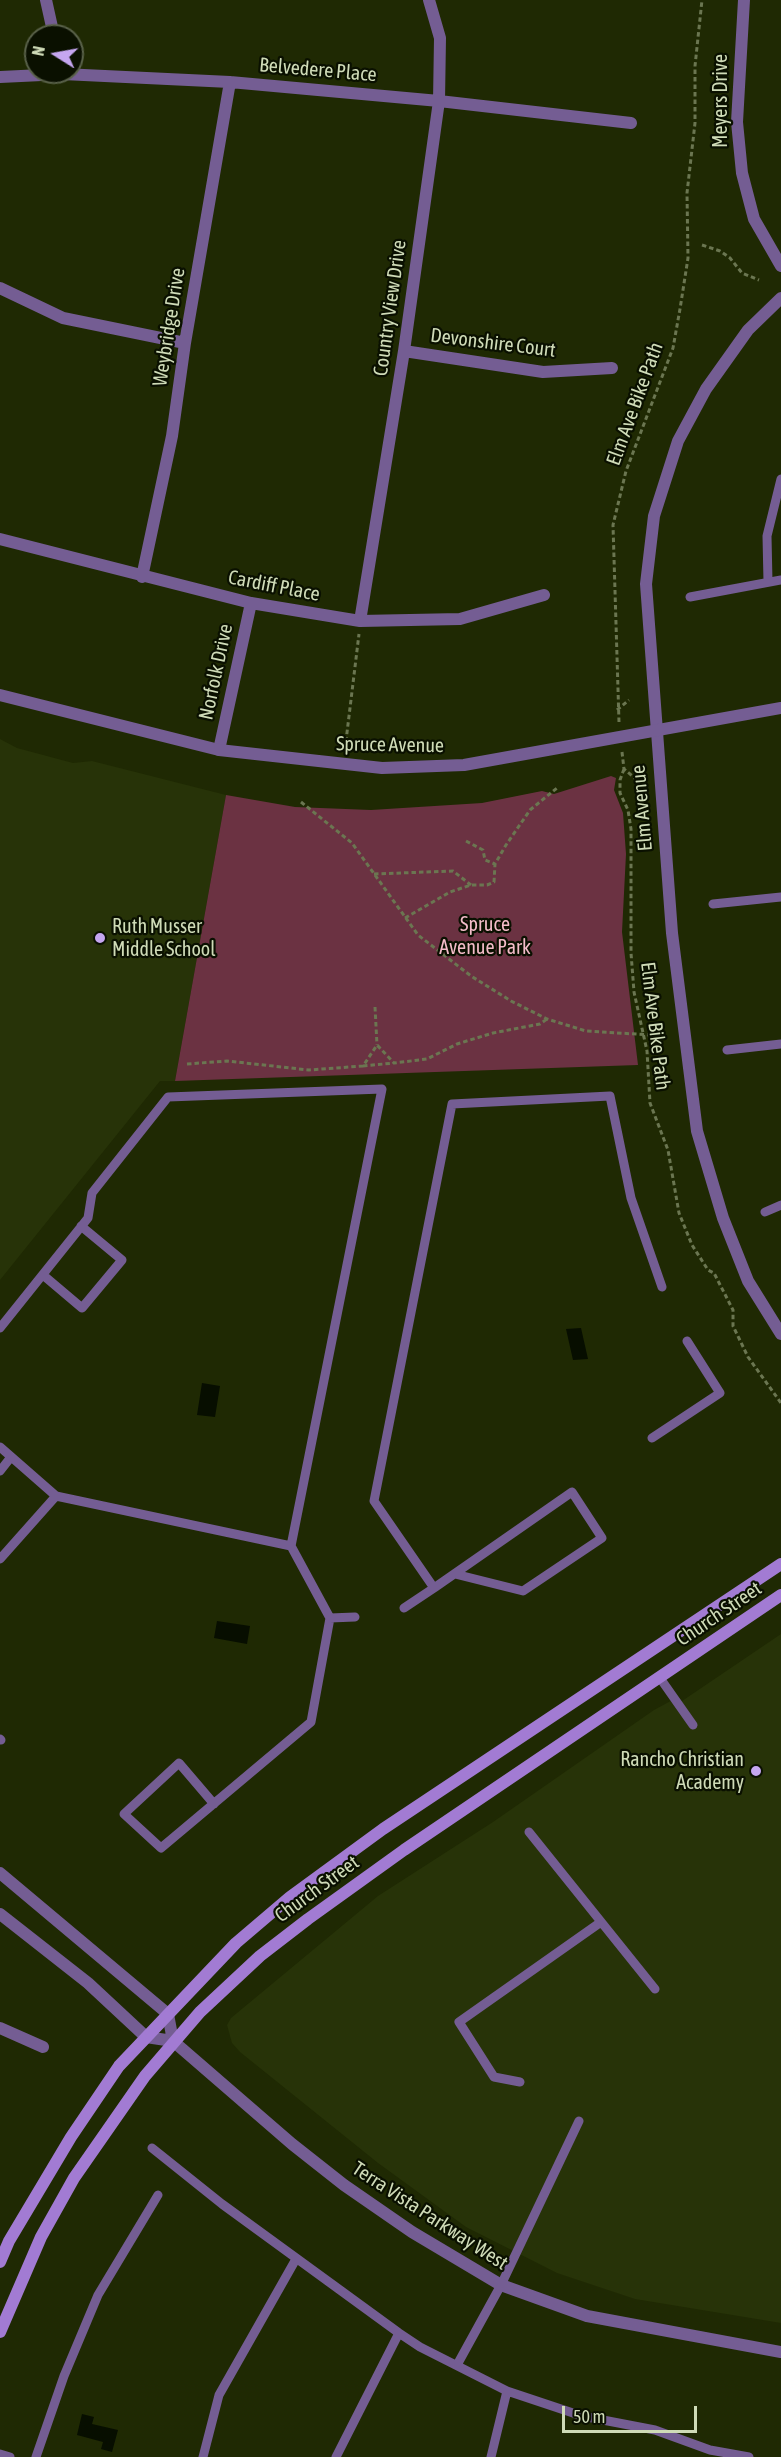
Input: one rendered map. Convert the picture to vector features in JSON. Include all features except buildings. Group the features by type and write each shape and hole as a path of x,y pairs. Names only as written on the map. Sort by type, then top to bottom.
{"main road":[{"name":"Church Street","path":"0,2262 9,2241 71,2137 119,2066 236,1943 300,1890 383,1829 781,1564"},
{"name":"Church Street","path":"0,2332 41,2237 74,2178 121,2108 173,2041 260,1956 414,1844 781,1595"}],"street":[{"path":"46,0 51,24"},
{"name":"Country View Drive","path":"360,627 404,351 440,101 440,38 429,0"},
{"name":"Meyers Drive","path":"744,0 737,122 742,173 754,219 781,266"},
{"name":"Belvedere Place","path":"84,74 230,82 440,101 632,123"},
{"name":"Belvedere Place","path":"0,77 24,75"},
{"name":"Weybridge Drive","path":"142,577 172,436 185,343 230,82"},
{"path":"0,288 63,318 185,343"},
{"name":"Elm Avenue","path":"781,298 748,330 706,390 678,441 654,516 646,584 672,933 697,1131 723,1218 748,1281 781,1334"},
{"name":"Devonshire Court","path":"404,351 543,372 612,368"},
{"name":"Cardiff Place","path":"0,539 142,577 360,627 460,619 544,595"},
{"name":"Norfolk Drive","path":"219,750 251,603"},
{"name":"Spruce Avenue","path":"0,695 219,750 343,766 394,768 464,765 781,708"},
{"path":"0,1873 168,2014 173,2041 146,2037 88,1983 0,1914"},
{"path":"0,2028 43,2047"},
{"name":"Terra Vista Parkway West","path":"173,2041 292,2144 344,2185 412,2232 501,2285 587,2316 781,2352"}],"lane":[{"path":"768,582 767,536 781,478"},
{"path":"771,522 781,520"},
{"path":"690,597 781,580"},
{"path":"713,904 781,897"},
{"path":"727,1050 781,1044"},
{"path":"0,1328 88,1218 92,1193 168,1097 382,1089 291,1546 330,1618 311,1722 214,1804 160,1848 124,1814 179,1763 214,1804"},
{"path":"434,1588 374,1501 452,1104 610,1096 631,1198 662,1287"},
{"path":"765,1212 781,1205"},
{"path":"43,1275 82,1308 122,1260 81,1226"},
{"path":"652,1438 720,1393 687,1341"},
{"path":"0,1447 56,1496 291,1546"},
{"path":"0,1471 11,1457"},
{"path":"404,1608 572,1492 602,1538 523,1591 455,1574"},
{"path":"0,1559 56,1496"},
{"path":"330,1618 355,1617"},
{"path":"660,1678 693,1725"},
{"path":"530,1832 655,1989"},
{"path":"520,2082 494,2077 459,2022 601,1922"},
{"path":"457,2366 501,2285 579,2121"},
{"path":"152,2148 296,2259 399,2333 457,2366 507,2391 582,2416 655,2430 710,2450 749,2457"},
{"path":"36,2457 64,2376 98,2295 158,2195"},
{"path":"203,2457 219,2395 296,2259"},
{"path":"336,2457 399,2333"},
{"path":"491,2457 507,2391"},
{"path":"0,2454 10,2457"}],"path":[{"name":"Elm Ave Bike Path","path":"629,700 617,710 613,525 626,471 673,348 680,309 688,258 688,186 695,123 695,66 702,0"},
{"path":"702,245 720,251 730,258 741,273 759,280"},
{"path":"343,766 356,679 360,627"},
{"name":"Elm Ave Bike Path","path":"637,780 624,769 620,780 620,793 628,810 630,830 631,953 642,1035 647,1051 650,1103 668,1150 679,1213 692,1245 708,1270 714,1273 733,1310 733,1326 748,1358 781,1402"},
{"path":"405,918 450,892 471,885 487,885 494,882 495,864 530,810 557,788"},
{"path":"301,802 352,843 418,935 471,976 511,1001 548,1019 586,1031 651,1035"},
{"path":"466,841 483,850 485,860 495,864"},
{"path":"374,874 453,871 471,885"},
{"path":"363,1066 377,1045 375,1007"},
{"path":"187,1064 227,1061 309,1070 428,1059 457,1044 494,1033 540,1024 548,1019"},
{"path":"377,1045 394,1063"}],"shaded area":[{"name":"Ruth Musser Middle School","path":"0,739 17,748 73,763 92,761 226,795 175,1081 160,1081 0,1280"},
{"path":"581,1328 588,1359 573,1360 566,1329"},
{"path":"202,1383 220,1386 215,1417 197,1415"},
{"path":"217,1621 250,1626 247,1644 214,1638"},
{"path":"781,1634 781,2323 635,2299 557,2273 466,2227 378,2163 240,2052 232,2043 227,2025 231,2018 378,1896 493,1822 654,1710 678,1697 682,1701"},
{"path":"82,2414 94,2417 92,2424 118,2430 112,2452 101,2449 103,2442 77,2435"}],"green space":[{"name":"Spruce Avenue Park","path":"611,776 616,778 614,790 623,813 626,854 622,932 638,1065 175,1081 226,795 295,807 371,810 482,803 542,791 554,794"}],"place":[{"name":"Ruth Musser Middle School","path":"100,938"},
{"name":"Rancho Christian Academy","path":"756,1771"}]}
